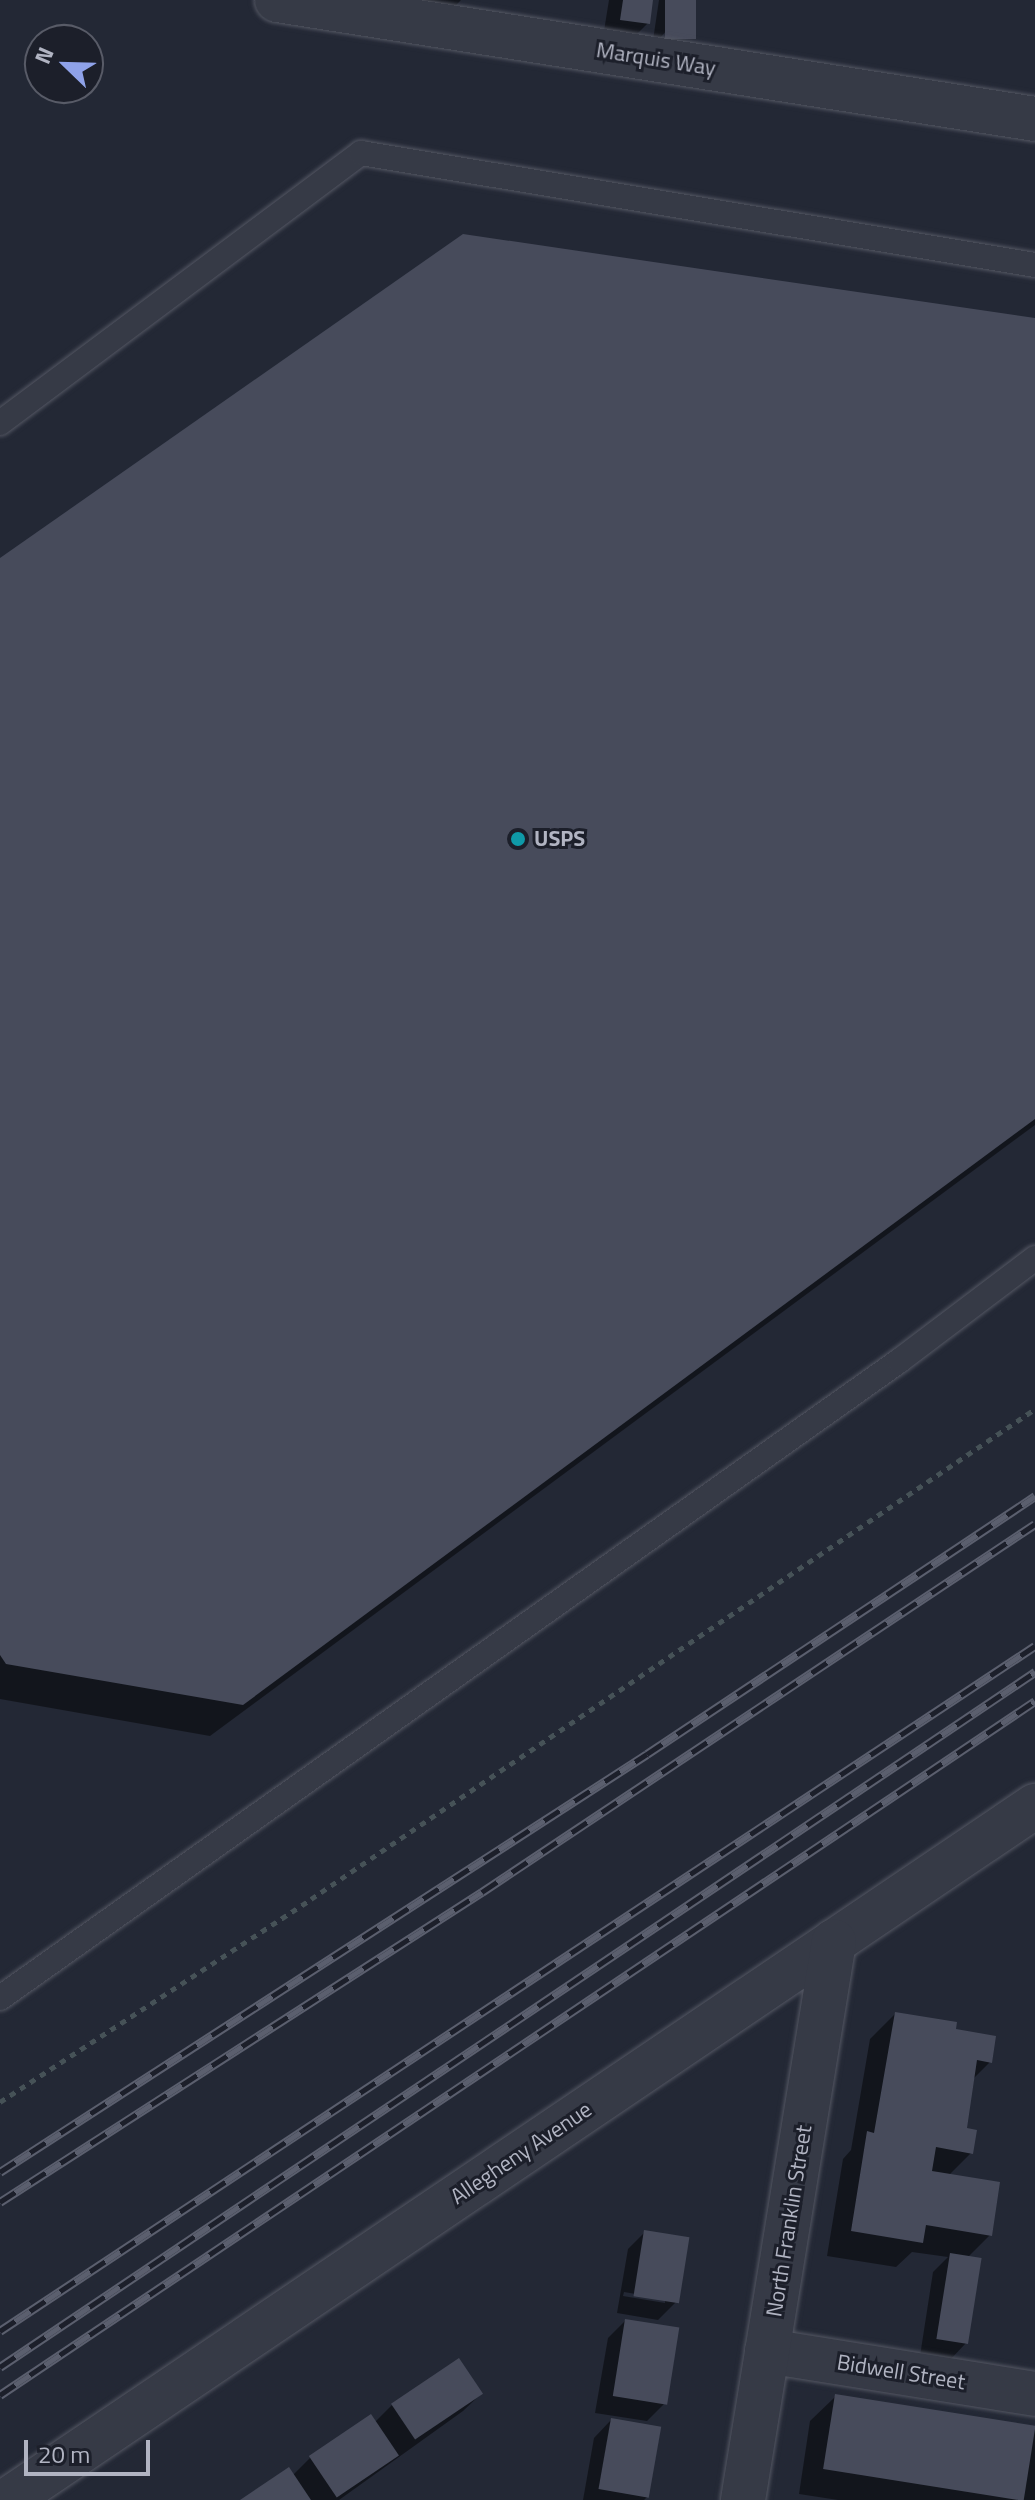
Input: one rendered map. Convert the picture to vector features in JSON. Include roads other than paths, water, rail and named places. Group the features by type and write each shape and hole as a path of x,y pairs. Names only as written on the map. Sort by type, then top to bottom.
{"street":[{"name":"Marquis Way","path":"277,0 1035,119"},
{"name":"Allegheny Avenue","path":"8,2500 1035,1806"},
{"name":"North Franklin Street","path":"743,2500 834,1941"},
{"name":"Bidwell Street","path":"767,2351 1035,2394"}],"lane":[{"path":"0,423 361,153 1035,265"},
{"path":"0,1998 899,1361 1035,1258"}],"railway":[{"path":"0,2172 647,1754 1035,1496"},
{"path":"0,2202 482,1892 1035,1524"},
{"path":"0,2331 1035,1646"},
{"path":"0,2367 1035,1672"},
{"path":"0,2395 1035,1701"}],"place":[{"name":"USPS","path":"518,839"}]}
